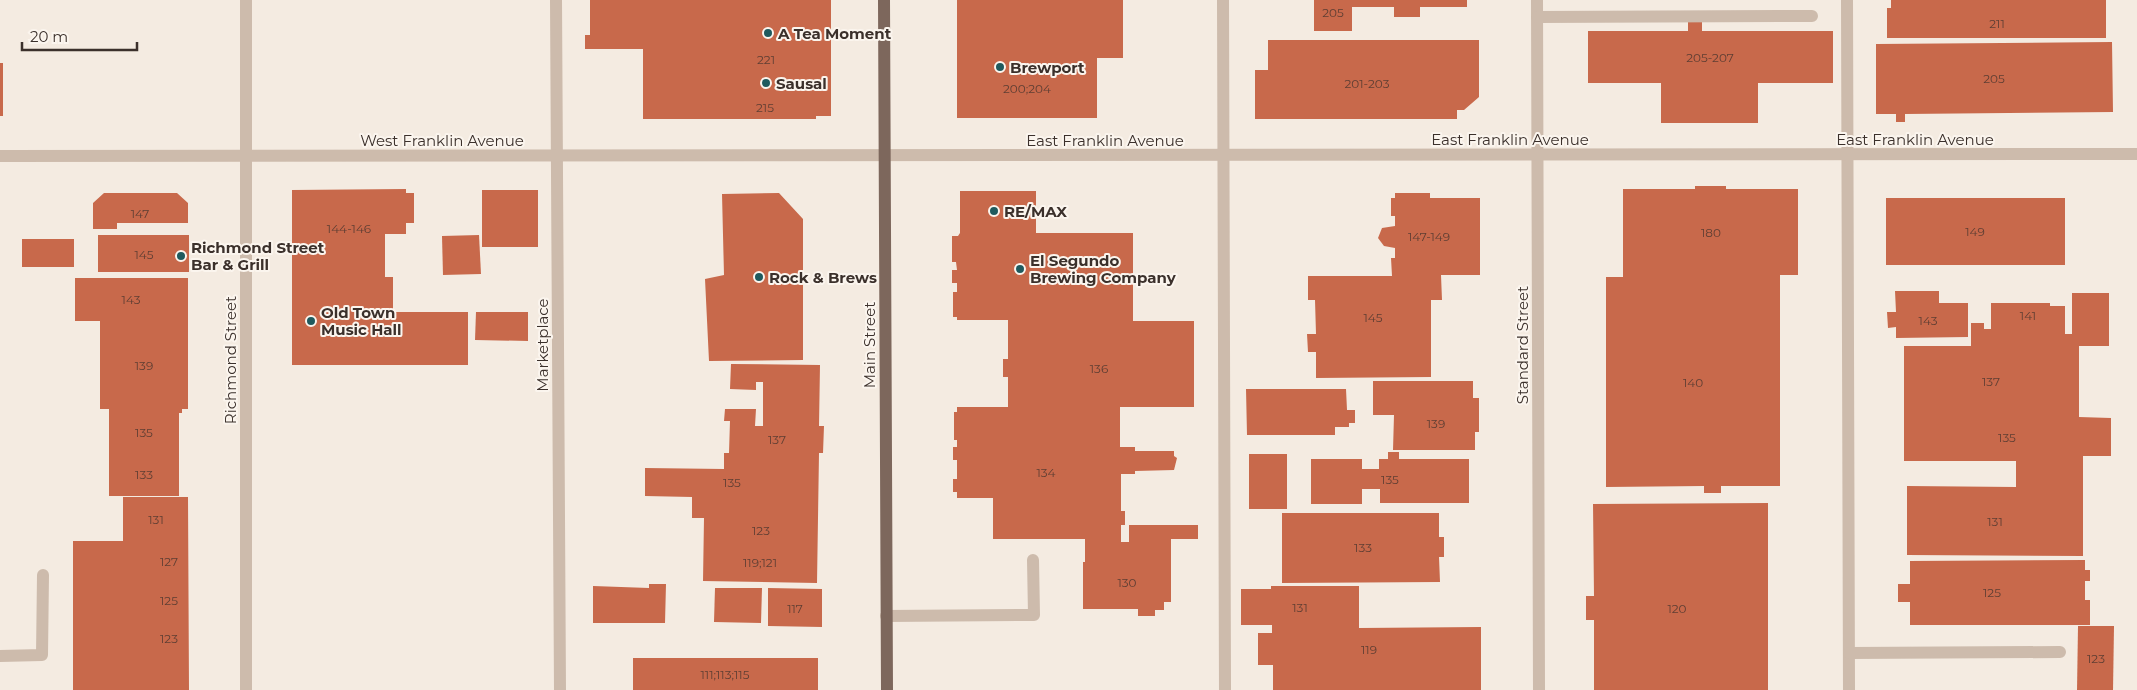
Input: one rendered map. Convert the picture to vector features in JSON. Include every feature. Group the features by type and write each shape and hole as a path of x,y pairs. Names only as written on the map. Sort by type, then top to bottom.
{"main road":[{"name":"Main Street","path":"884,0 887,690"}],"street":[{"name":"Richmond Street","path":"246,0 246,690"},
{"name":"Marketplace","path":"556,0 560,690"},
{"path":"1223,0 1225,690"},
{"name":"Standard Street","path":"1537,0 1539,690"},
{"path":"1848,0 1849,690"},
{"path":"1537,17 1812,16"},
{"name":"East Franklin Avenue","path":"884,156 2137,154"},
{"name":"West Franklin Avenue","path":"0,156 884,156"},
{"path":"886,616 1034,615 1033,560"},
{"path":"0,656 42,655 43,575"},
{"path":"1849,653 2060,652"}],"building":[{"path":"590,0 831,0 831,116 816,116 816,119 643,119 643,49 585,49 585,35 590,35"},
{"path":"957,0 1123,0 1123,58 1097,58 1097,118 957,118"},
{"path":"1314,0 1467,0 1467,7 1420,7 1420,17 1394,17 1394,7 1352,7 1352,31 1314,31"},
{"path":"1891,0 2106,0 2106,38 1887,38 1887,8 1891,8"},
{"path":"1688,22 1702,22 1702,31 1833,31 1833,83 1758,83 1758,123 1661,123 1661,83 1588,83 1588,31 1688,31"},
{"path":"1268,40 1479,40 1479,97 1464,110 1457,110 1457,119 1255,119 1255,70 1268,70"},
{"path":"2112,42 2113,112 1905,114 1905,122 1896,122 1896,114 1876,114 1876,44"},
{"path":"0,63 3,63 3,116 0,116"},
{"path":"1695,186 1726,186 1726,189 1798,189 1798,275 1780,275 1780,486 1721,486 1721,493 1704,493 1704,486 1606,487 1606,277 1623,277 1623,189 1695,189"},
{"path":"406,189 406,193 414,193 414,223 406,223 406,234 385,234 385,277 393,277 393,312 468,312 468,365 292,365 292,190"},
{"path":"482,190 538,190 538,247 482,247"},
{"path":"960,191 1036,191 1036,233 1133,233 1133,321 1194,321 1194,407 1120,407 1120,447 1135,447 1135,451 1174,451 1174,456 1177,458 1174,470 1135,471 1135,474 1121,474 1121,511 1125,511 1125,525 1121,525 1121,542 1129,542 1129,525 1198,525 1198,539 1171,539 1171,602 1164,602 1164,610 1155,610 1155,616 1138,616 1138,609 1083,609 1085,539 993,539 993,498 957,498 957,492 953,492 953,479 957,479 957,460 953,460 953,447 957,447 957,440 954,440 954,412 957,412 957,407 1008,407 1008,377 1003,377 1003,359 1008,359 1008,320 957,320 957,317 953,317 953,292 957,292 957,283 952,283 952,270 957,270 956,262 952,262 952,236 958,236 960,233"},
{"path":"104,193 177,193 188,203 188,223 117,223 117,229 93,229 93,203"},
{"name":"Rock & Brews","path":"779,193 803,219 803,360 709,361 705,279 724,275 722,194"},
{"path":"1395,193 1430,193 1430,198 1480,198 1480,275 1441,275 1442,300 1431,300 1431,377 1316,378 1316,352 1308,352 1307,334 1316,334 1315,300 1308,300 1308,276 1392,276 1391,258 1395,258 1395,248 1384,246 1378,238 1382,228 1395,226 1395,216 1391,216 1391,198 1395,198"},
{"path":"1886,198 2065,198 2065,265 1886,265"},
{"path":"98,235 189,235 189,272 98,272"},
{"path":"479,235 481,274 443,275 442,236"},
{"path":"22,239 74,239 74,267 22,267"},
{"path":"75,278 188,278 188,409 182,409 182,413 179,413 179,496 109,496 109,409 100,409 100,321 75,321"},
{"path":"1895,291 1939,291 1939,303 1968,303 1968,337 1896,338 1896,327 1888,328 1887,312 1896,312"},
{"path":"2072,293 2109,293 2109,346 2079,346 2079,417 2111,418 2111,456 2083,456 2083,556 1907,555 1907,486 2016,487 2016,461 1904,461 1904,346 1971,346 1971,323 1984,323 1984,329 1991,329 1991,303 2050,303 2050,306 2065,306 2065,334 2072,334"},
{"path":"476,312 528,312 528,341 475,340"},
{"path":"731,364 820,365 819,426 824,426 823,453 819,453 817,583 703,581 704,518 692,518 692,497 645,496 645,468 724,469 724,453 729,453 730,421 724,421 725,409 756,409 755,426 763,426 763,382 756,382 756,390 730,389"},
{"path":"1373,381 1473,381 1473,398 1479,398 1479,432 1475,432 1475,450 1393,450 1394,415 1373,415"},
{"path":"1246,389 1346,389 1347,410 1355,410 1355,423 1349,423 1349,427 1335,427 1335,435 1247,435"},
{"path":"1388,452 1399,452 1399,459 1469,459 1469,503 1380,503 1380,489 1362,489 1362,504 1311,504 1311,459 1362,459 1362,469 1379,469 1379,459 1388,459"},
{"path":"1249,454 1287,454 1287,509 1249,509"},
{"path":"123,497 188,497 189,690 73,690 73,541 123,541"},
{"path":"1768,503 1768,690 1594,690 1594,620 1586,620 1586,596 1594,596 1593,504"},
{"path":"1282,513 1439,513 1439,537 1444,537 1444,557 1439,557 1440,582 1282,583"},
{"path":"2085,560 2085,570 2090,570 2090,581 2085,581 2085,600 2090,600 2090,625 1910,625 1910,602 1898,602 1898,584 1910,584 1910,561"},
{"path":"649,584 666,584 665,623 593,623 593,586 649,588"},
{"path":"1271,586 1359,586 1359,628 1481,627 1481,690 1273,690 1273,665 1258,665 1258,633 1272,633 1272,625 1241,625 1241,589 1271,589"},
{"path":"715,588 762,588 761,623 714,622"},
{"path":"768,588 822,589 822,627 768,626"},
{"path":"2078,626 2114,626 2113,690 2077,690"},
{"path":"633,658 818,658 818,690 633,690"}],"place":[{"name":"A Tea Moment","path":"768,33"},
{"name":"Brewport","path":"1000,67"},
{"name":"Sausal","path":"766,83"},
{"name":"RE/MAX","path":"994,211"},
{"name":"Richmond Street Bar & Grill","path":"181,256"},
{"name":"El Segundo Brewing Company","path":"1020,269"},
{"name":"Rock & Brews","path":"759,277"},
{"name":"Old Town Music Hall","path":"311,321"}]}
